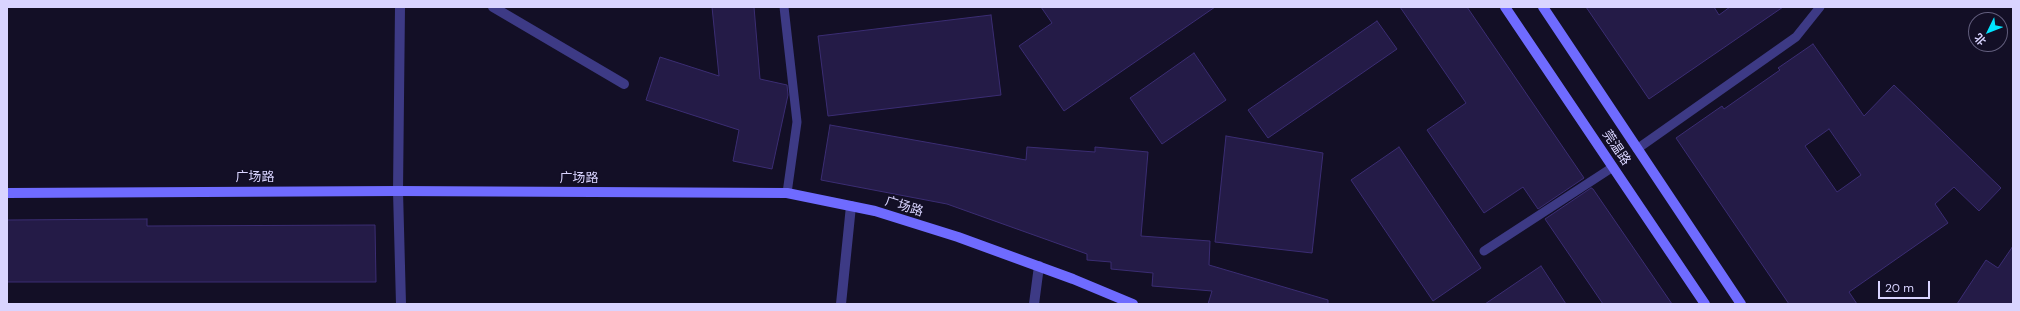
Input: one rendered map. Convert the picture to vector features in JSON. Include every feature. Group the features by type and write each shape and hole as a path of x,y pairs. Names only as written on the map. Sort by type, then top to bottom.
{"street":[{"path":"400,7 398,191 401,304"},
{"path":"493,7 624,84"},
{"name":"莞温路","path":"1505,7 1705,304"},
{"name":"莞温路","path":"1543,7 1741,304"},
{"name":"广场路","path":"7,193 398,191 787,193 876,211 958,237 1039,266 1133,304"},
{"path":"842,304 851,206"},
{"path":"1034,304 1039,266"}],"lane":[{"path":"784,7 797,122 787,193"},
{"path":"1637,149 1796,37 1820,7"},
{"path":"1484,251 1613,167"}],"building":[{"path":"712,7 754,7 760,79 787,85 788,95 772,169 733,161 739,130 646,100 660,57 719,76"},
{"path":"1041,7 1215,7 1064,111 1019,46 1052,23"},
{"path":"1400,7 1467,7 1584,178 1538,209 1523,187 1484,213 1427,130 1466,103"},
{"path":"1586,7 1714,7 1719,15 1730,7 1783,7 1649,99"},
{"path":"991,15 1001,95 828,116 818,36"},
{"path":"1377,21 1397,49 1268,138 1248,110"},
{"path":"1813,44 1864,116 1894,85 2001,188 1979,211 1954,187 1935,204 1948,223 1849,292 1857,304 1789,304 1676,138 1722,106 1724,109 1780,70 1778,68","holes":["1829,129 1861,175 1837,192 1805,146"]},
{"path":"1194,53 1226,100 1162,144 1130,98"},
{"path":"830,125 1026,160 1027,147 1095,152 1095,147 1148,152 1141,236 1210,241 1209,265 1328,300 1328,304 1208,304 1212,291 1152,286 1153,273 1111,269 1111,262 1087,260 1087,254 947,204 821,180"},
{"path":"1226,136 1323,153 1312,253 1215,242"},
{"path":"1399,147 1481,268 1433,301 1351,180"},
{"path":"1591,188 1672,304 1603,304 1545,219"},
{"path":"147,219 147,226 375,225 376,282 7,282 7,220"},
{"path":"2013,246 2013,304 1957,304 1986,260 1998,268"},
{"path":"1541,266 1566,304 1485,304"}]}
